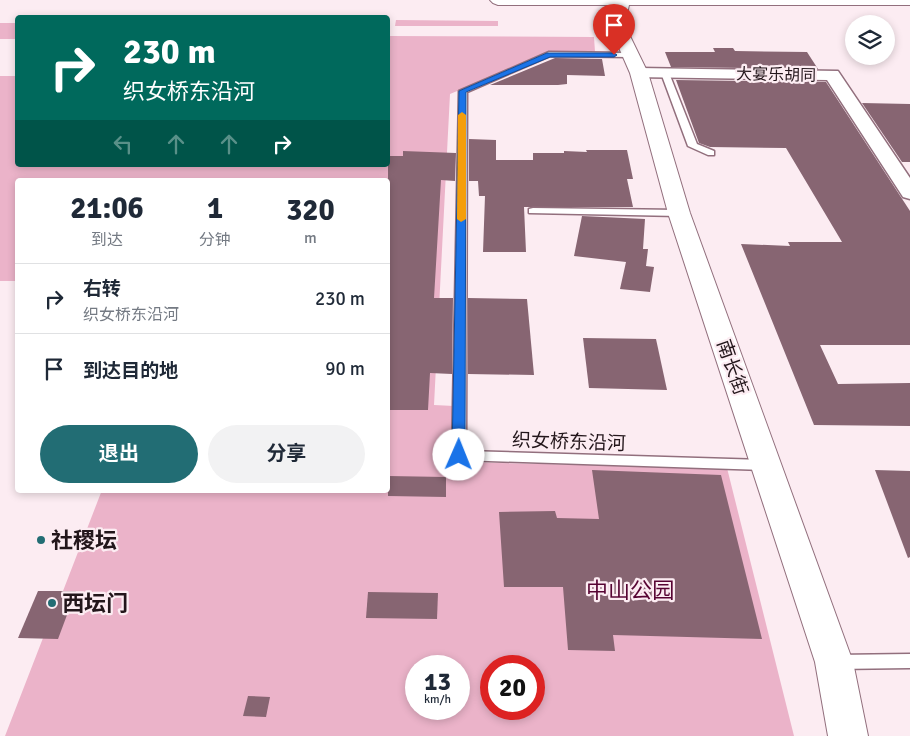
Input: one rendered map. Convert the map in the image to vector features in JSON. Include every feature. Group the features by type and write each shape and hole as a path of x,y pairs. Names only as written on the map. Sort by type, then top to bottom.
{"main road":[{"path":"498,0 910,0"},
{"name":"南长街","path":"622,0 618,19 621,34 645,67 679,213 834,662 848,736"}],"street":[{"name":"大宴乐胡同","path":"645,67 832,75 910,193"}],"lane":[{"name":"织女桥东沿河","path":"645,67 549,54 463,91 459,455 767,465"},
{"path":"645,67 693,146 711,152"},
{"path":"533,211 679,213"},
{"path":"834,662 910,661"}],"green space":[{"path":"396,20 498,21 498,26 395,26"},
{"path":"0,23 15,23 15,39 0,39"},
{"name":"中山公园","path":"390,36 594,37 595,52 551,52 450,94 434,405 454,406 454,462 727,468 794,736 5,736 43,638 75,591 63,591 101,493 390,493 390,178 15,178 15,281 0,281 0,76 15,76 15,167 390,167"}],"building":[{"path":"713,48 733,48 735,51 807,52 818,69 671,67 665,52 715,52"},
{"path":"555,58 602,59 605,76 567,75 567,84 558,85 490,85"},
{"path":"676,80 826,82 910,211 910,345 820,345 838,384 910,383 910,426 814,425 741,244 790,246 788,242 842,242 786,148 710,147 699,143"},
{"path":"862,103 910,104 910,162 902,162"},
{"path":"469,139 496,140 496,160 533,160 533,153 627,150 633,179 627,179 633,207 524,207 526,252 483,252 485,196 479,196 478,181 469,181"},
{"path":"403,151 456,153 455,181 441,180 434,298 453,298 452,374 430,373 428,410 390,410 390,178 388,178 388,167 390,167 390,156 403,156"},
{"path":"582,216 645,219 643,249 648,249 646,266 654,267 650,292 620,289 626,262 574,256"},
{"path":"468,298 527,299 534,375 468,374"},
{"path":"583,338 656,339 667,390 589,388"},
{"path":"592,470 721,475 762,639 613,635 615,651 568,650 563,587 504,587 499,512 555,511 557,518 599,519"},
{"path":"875,470 910,471 910,557 908,558"},
{"path":"390,476 446,477 446,497 388,496 388,493 390,493"},
{"name":"西坛门","path":"38,591 76,591 58,639 18,638"},
{"path":"368,592 438,593 437,619 366,618"},
{"path":"248,696 270,697 266,717 243,716"}],"slow traffic":[{"path":"461,219 462,115"}],"place":[{"name":"社稷坛","path":"41,540"},
{"name":"西坛门","path":"52,603"}],"route":[{"path":"459,455 463,91 549,54 614,55"}]}
